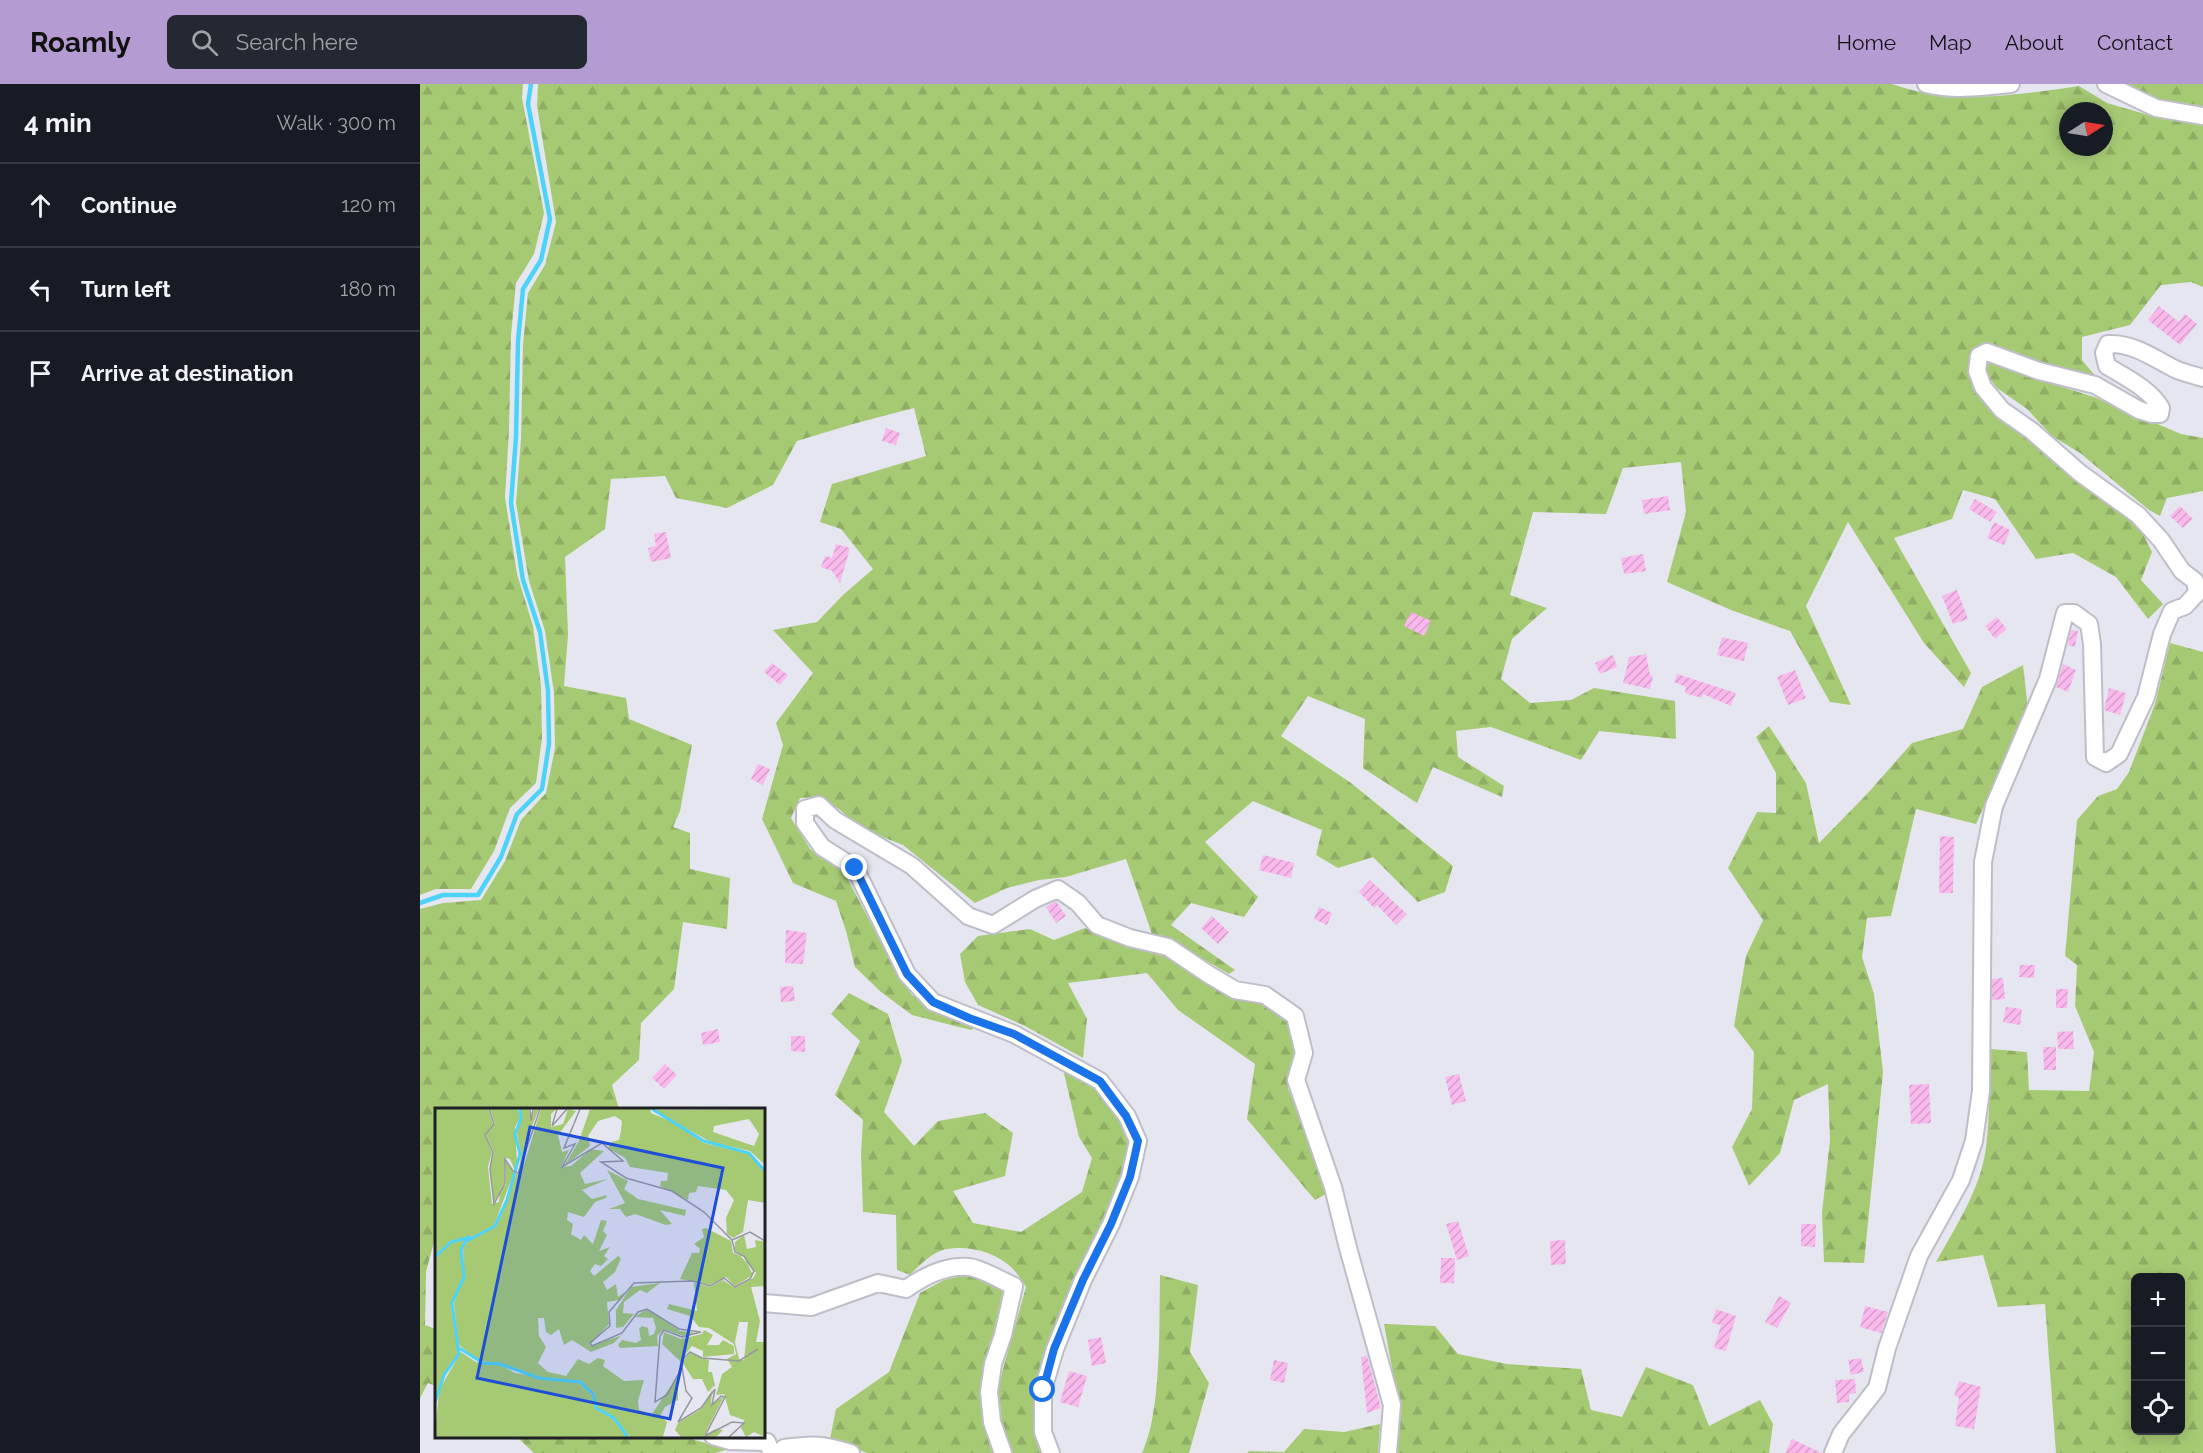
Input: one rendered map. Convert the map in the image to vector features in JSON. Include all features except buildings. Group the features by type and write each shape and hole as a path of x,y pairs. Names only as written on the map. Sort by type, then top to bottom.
{"street":[{"path":"1926,84 1939,87 1974,88 2011,84"},
{"path":"2106,84 2156,108 2203,116"},
{"path":"1833,1453 1841,1434 1877,1388 1887,1348 1919,1256 1961,1180 1974,1142 1981,1091 1983,862 1994,806 2048,679 2065,613 2074,613 2089,624 2095,757 2106,763 2119,754 2146,697 2162,634 2172,611 2185,606 2197,593 2195,581 2182,571 2161,540 2138,515 2080,473 2032,431 2002,410 1983,387 1977,371 1979,356 1987,352 2038,371 2095,386 2139,410 2152,414 2160,414 2161,408 2157,401 2107,366 2104,353 2108,344 2121,343 2148,353 2177,370 2203,378"},
{"path":"1051,1453 1043,1432 1043,1390 1054,1349 1126,1187 1138,1141 1126,1116 1100,1081 1014,1034 933,1002 907,974 855,868 822,847 805,823 805,809 819,804 835,820 912,866 968,916 993,925 1035,899 1058,889 1078,903 1097,924 1130,938 1168,946 1235,990 1265,994 1295,1016 1304,1053 1296,1080 1333,1187 1392,1405 1388,1453"},
{"path":"765,1303 811,1307 878,1283 906,1288 921,1278 946,1269 971,1267 1014,1286 1003,1335 993,1364 989,1392 992,1422 1003,1453"},
{"path":"716,1438 730,1441 767,1442 772,1453"},
{"path":"780,1453 784,1448 813,1444 851,1453"}],"green space":[{"path":"420,84 523,84 522,98 544,213 534,254 516,283 511,335 505,497 517,574 533,626 541,685 542,738 536,783 510,808 494,851 471,889 436,889 420,895"},
{"path":"538,84 1892,84 1915,91 1962,97 2032,93 2079,86 2105,102 2059,102 2059,156 2113,156 2113,105 2203,126 2203,287 2191,282 2161,285 2130,325 2082,337 2082,360 2101,383 2042,366 1991,344 1973,352 1972,376 1979,396 1996,416 2031,439 2140,528 2152,552 2141,580 2163,604 2148,619 2116,577 2073,553 2036,559 1995,499 1963,490 1952,519 1894,538 1971,673 1964,687 1924,643 1848,522 1806,606 1851,705 1830,702 1790,631 1731,610 1667,582 1686,512 1681,462 1623,468 1606,514 1533,512 1510,595 1547,608 1512,639 1501,679 1530,703 1571,700 1594,688 1675,701 1676,739 1599,731 1581,760 1491,727 1456,731 1458,757 1504,786 1502,797 1433,767 1417,803 1363,768 1365,719 1308,696 1281,736 1351,783 1453,866 1445,892 1418,902 1373,857 1338,868 1316,855 1322,830 1253,801 1205,842 1258,897 1244,917 1191,903 1171,925 1235,970 1229,974 1173,942 1152,934 1126,859 1066,877 1039,880 1007,888 975,903 903,845 860,828 839,809 817,797 800,798 791,818 810,849 844,872 898,975 912,995 938,1013 973,1024 971,1030 912,1015 881,992 855,967 836,901 793,883 762,819 783,745 776,723 813,673 773,630 817,622 873,569 841,529 820,522 832,484 926,456 914,408 797,441 773,485 727,508 676,498 665,476 611,479 605,529 565,557 568,635 564,686 626,698 629,719 692,745 680,811 673,827 690,833 690,869 730,878 727,929 683,922 674,989 641,1023 639,1060 612,1085 619,1108 435,1108 435,1238 426,1272 425,1325 435,1329 435,1386 428,1383 420,1398 420,909 443,903 481,900 505,861 521,820 546,793 555,748 554,693 545,631 529,581 516,503 521,439 523,344 528,293 545,265 556,222 537,106"},
{"path":"2116,84 2203,84 2203,111 2159,104"},
{"path":"1988,358 2037,379 2094,397 2181,434 2203,438 2203,491 2167,498 2160,516 2149,510 2080,453 2052,436 2027,409 1997,388 1984,371"},
{"path":"2170,643 2203,652 2203,1453 2056,1453 2045,1304 1998,1307 1983,1255 1936,1262 1967,1207 1983,1163 1988,1123 1991,1049 2027,1052 2029,1090 2089,1091 2094,1052 2075,1006 2077,965 2065,956 2077,820 2098,796 2117,789 2129,772 2155,704"},
{"path":"2023,665 2028,709 1976,824 1916,809 1891,916 1867,918 1862,957 1874,994 1883,1072 1864,1263 1824,1262 1822,1213 1830,1140 1828,1084 1794,1100 1780,1153 1749,1186 1732,1147 1752,1109 1754,1052 1734,1026 1746,956 1763,920 1728,868 1757,812 1776,813 1776,773 1756,737 1769,726 1806,783 1819,843 1912,743 1963,729 1982,687"},
{"path":"1085,928 1126,946 1164,955 1207,982 1263,1002 1287,1021 1296,1049 1288,1089 1305,1125 1329,1192 1315,1200 1247,1119 1255,1064 1178,1010 1147,973 1068,983 1087,1019 1083,1058 1025,1026 978,1005 965,982 960,954 978,936 1030,929 1054,940"},
{"path":"849,993 888,1014 902,1061 884,1112 914,1146 938,1121 985,1113 1013,1133 1005,1176 953,1191 973,1223 1021,1232 1082,1192 1092,1158 1079,1137 1062,1065 1096,1082 1133,1141 1124,1177 1105,1221 1071,1285 1035,1393 1034,1426 1043,1453 1012,1453 1002,1422 998,1387 1026,1287 1018,1275 998,1258 980,1251 961,1248 943,1250 934,1254 910,1275 897,1270 896,1215 863,1212 861,1154 863,1120 835,1095 860,1041 831,1014"},
{"path":"970,1274 1003,1290 981,1380 982,1414 993,1453 867,1453 830,1439 836,1409 889,1372 920,1293 944,1280"},
{"path":"1160,1275 1198,1285 1190,1352 1209,1383 1189,1453 1142,1453 1153,1414 1156,1391"},
{"path":"1384,1324 1435,1326 1458,1354 1507,1364 1581,1369 1591,1410 1622,1417 1646,1367 1693,1385 1709,1426 1760,1400 1773,1424 1769,1453 1394,1453 1399,1406"},
{"path":"1380,1424 1378,1453 1247,1453 1249,1451 1284,1452 1304,1429 1344,1432"},
{"path":"518,1438 687,1438 729,1449 715,1453 534,1453"}],"waterway":[{"path":"420,903 443,895 478,895 501,857 517,814 542,789 549,744 548,691 540,632 523,580 511,503 516,437 518,341 523,289 541,260 550,219 528,104 531,84"}],"route":[{"path":"855,868 907,974 933,1002 1014,1034 1100,1081 1126,1116 1138,1141 1130,1177 1054,1349 1043,1390"}]}
